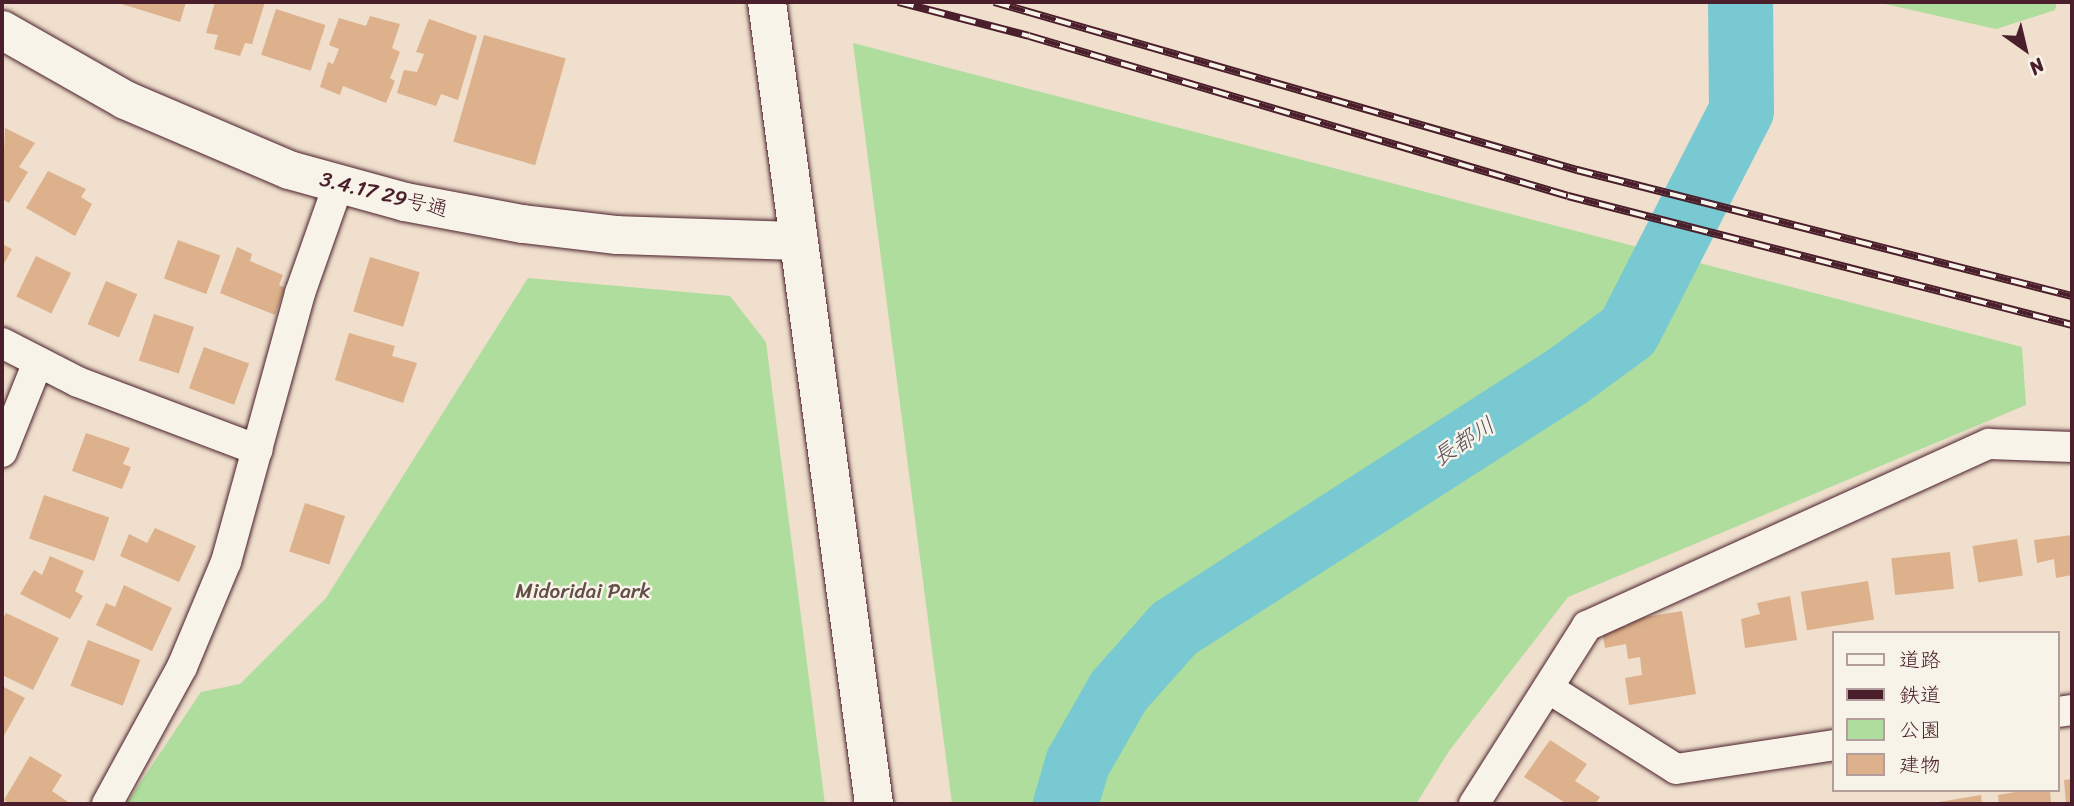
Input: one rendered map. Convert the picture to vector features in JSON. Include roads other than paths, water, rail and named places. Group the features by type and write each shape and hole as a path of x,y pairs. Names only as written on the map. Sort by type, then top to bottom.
{"street":[{"path":"766,2 874,804"},
{"name":"3.4.17 29号通","path":"2,30 125,100 289,170 405,202 523,224 617,234 799,241"},
{"path":"107,804 192,644 226,562 300,293 339,183"},
{"path":"2,343 78,382 258,450"},
{"path":"2,452 38,362"},
{"path":"1474,804 1587,626 1989,444 2072,447"},
{"path":"1548,688 1676,769 1832,746"}],"waterway":[{"name":"長都川","path":"1065,804 1077,763 1118,691 1174,628 1568,375 1628,331 1741,110 1740,2"}],"railway":[{"path":"898,2 1029,36 1568,196 2072,325"},
{"path":"994,2 1577,170 2072,296"}],"park label":[{"name":"Midoridai Park","path":"583,591"}]}
